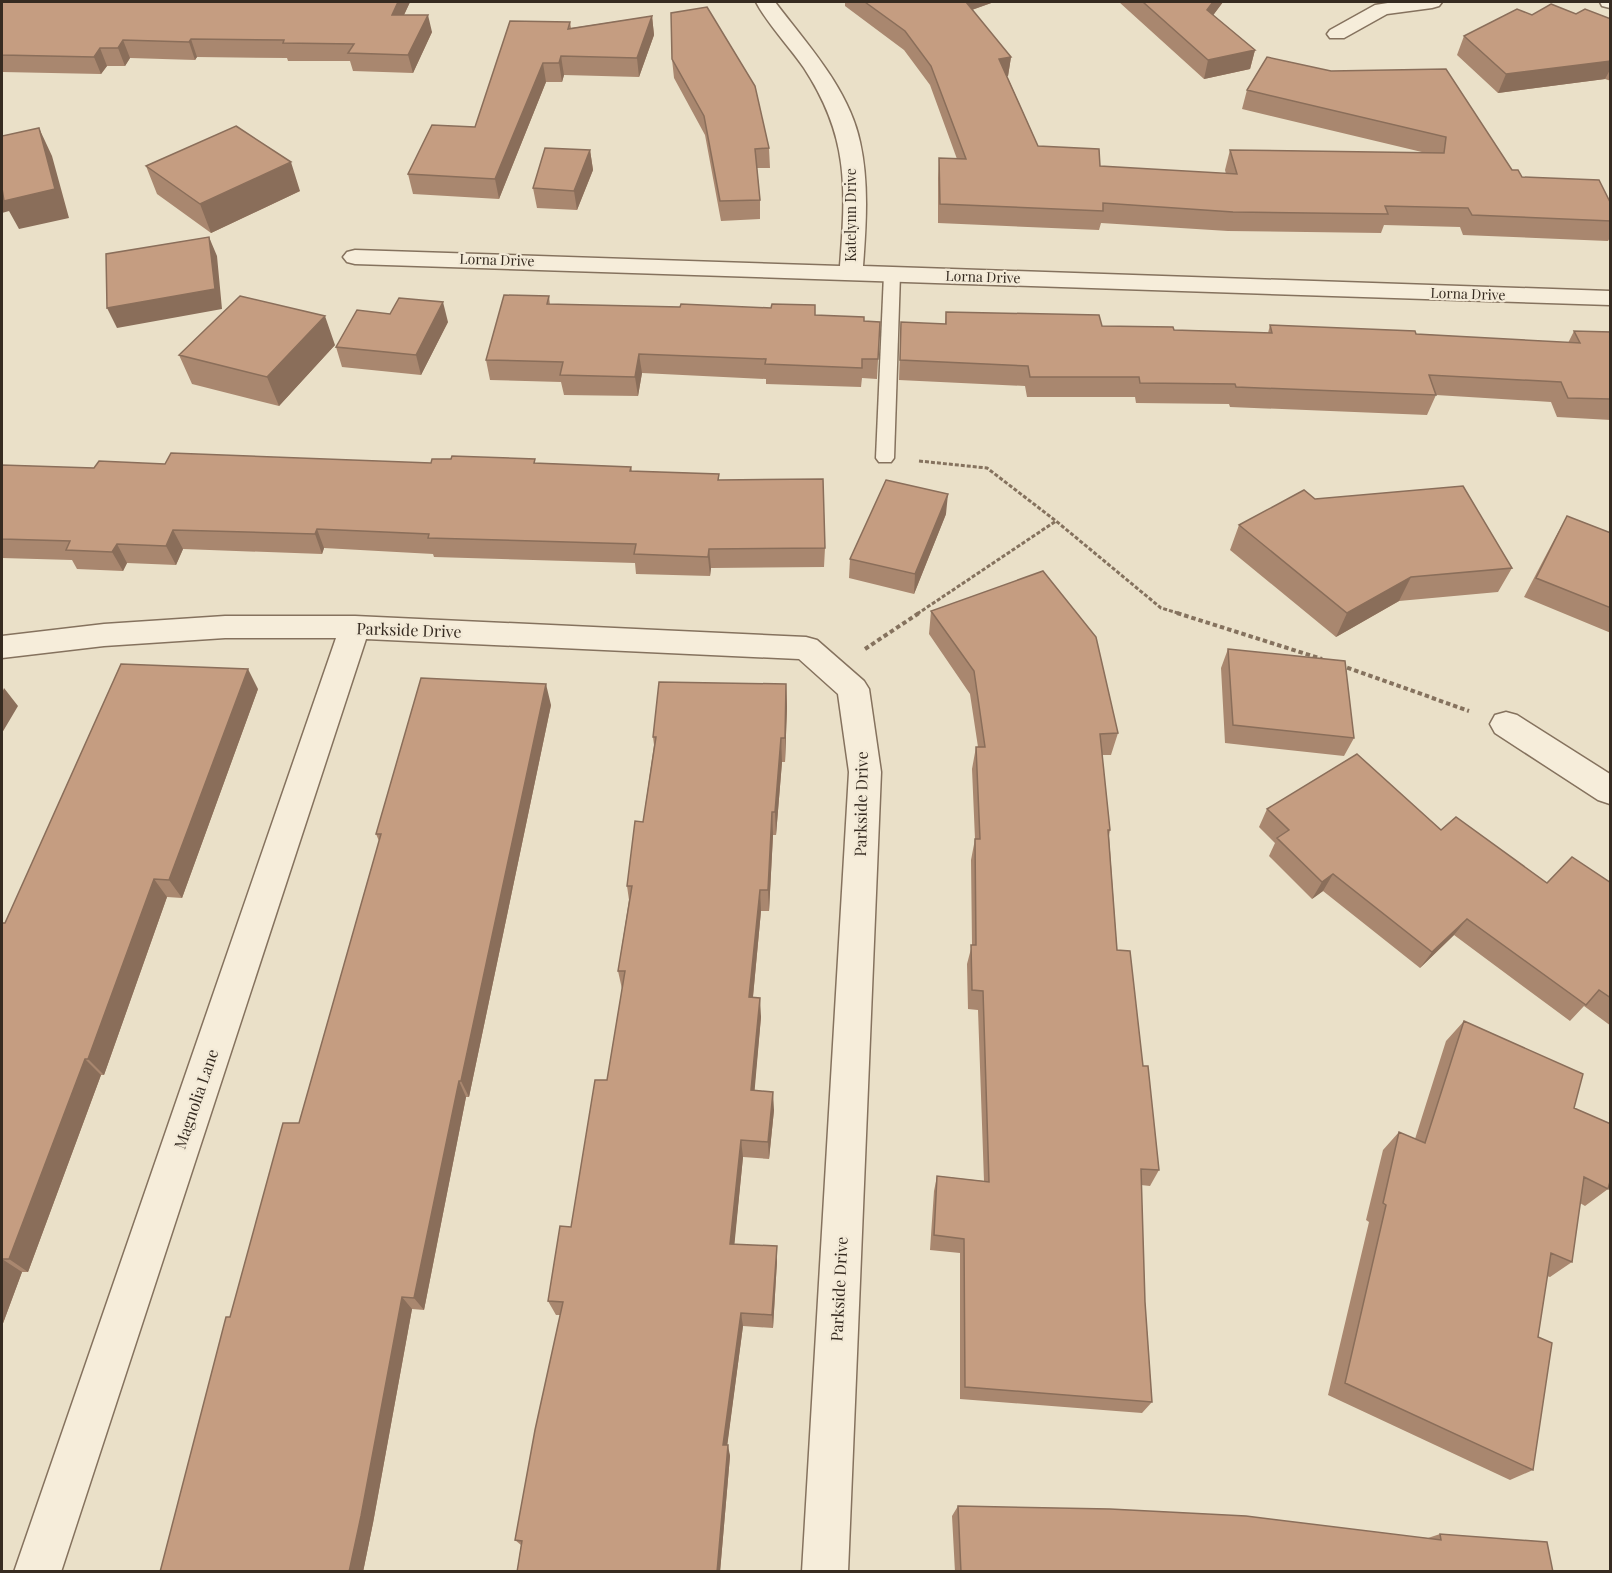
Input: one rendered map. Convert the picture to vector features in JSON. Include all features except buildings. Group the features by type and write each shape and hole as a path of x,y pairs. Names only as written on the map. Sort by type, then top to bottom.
{"street":[{"name":"Katelynn Drive","path":"765,2 824,82 846,128 853,167 850,273"},
{"path":"1337,34 1382,9 1432,2"},
{"name":"Lorna Drive","path":"355,257 1611,298"},
{"name":"Parkside Drive","path":"2,647 104,635 225,627 355,627 806,648 854,689 865,772 825,1572"},
{"name":"Magnolia Lane","path":"38,1572 355,627"},
{"path":"1506,724 1611,791"}],"lane":[{"path":"885,458 892,274"}],"path":[{"path":"885,458 987,468 1056,521 1161,608 1326,661"},
{"path":"832,670 1056,521"},
{"path":"1337,664 1506,724"}]}
